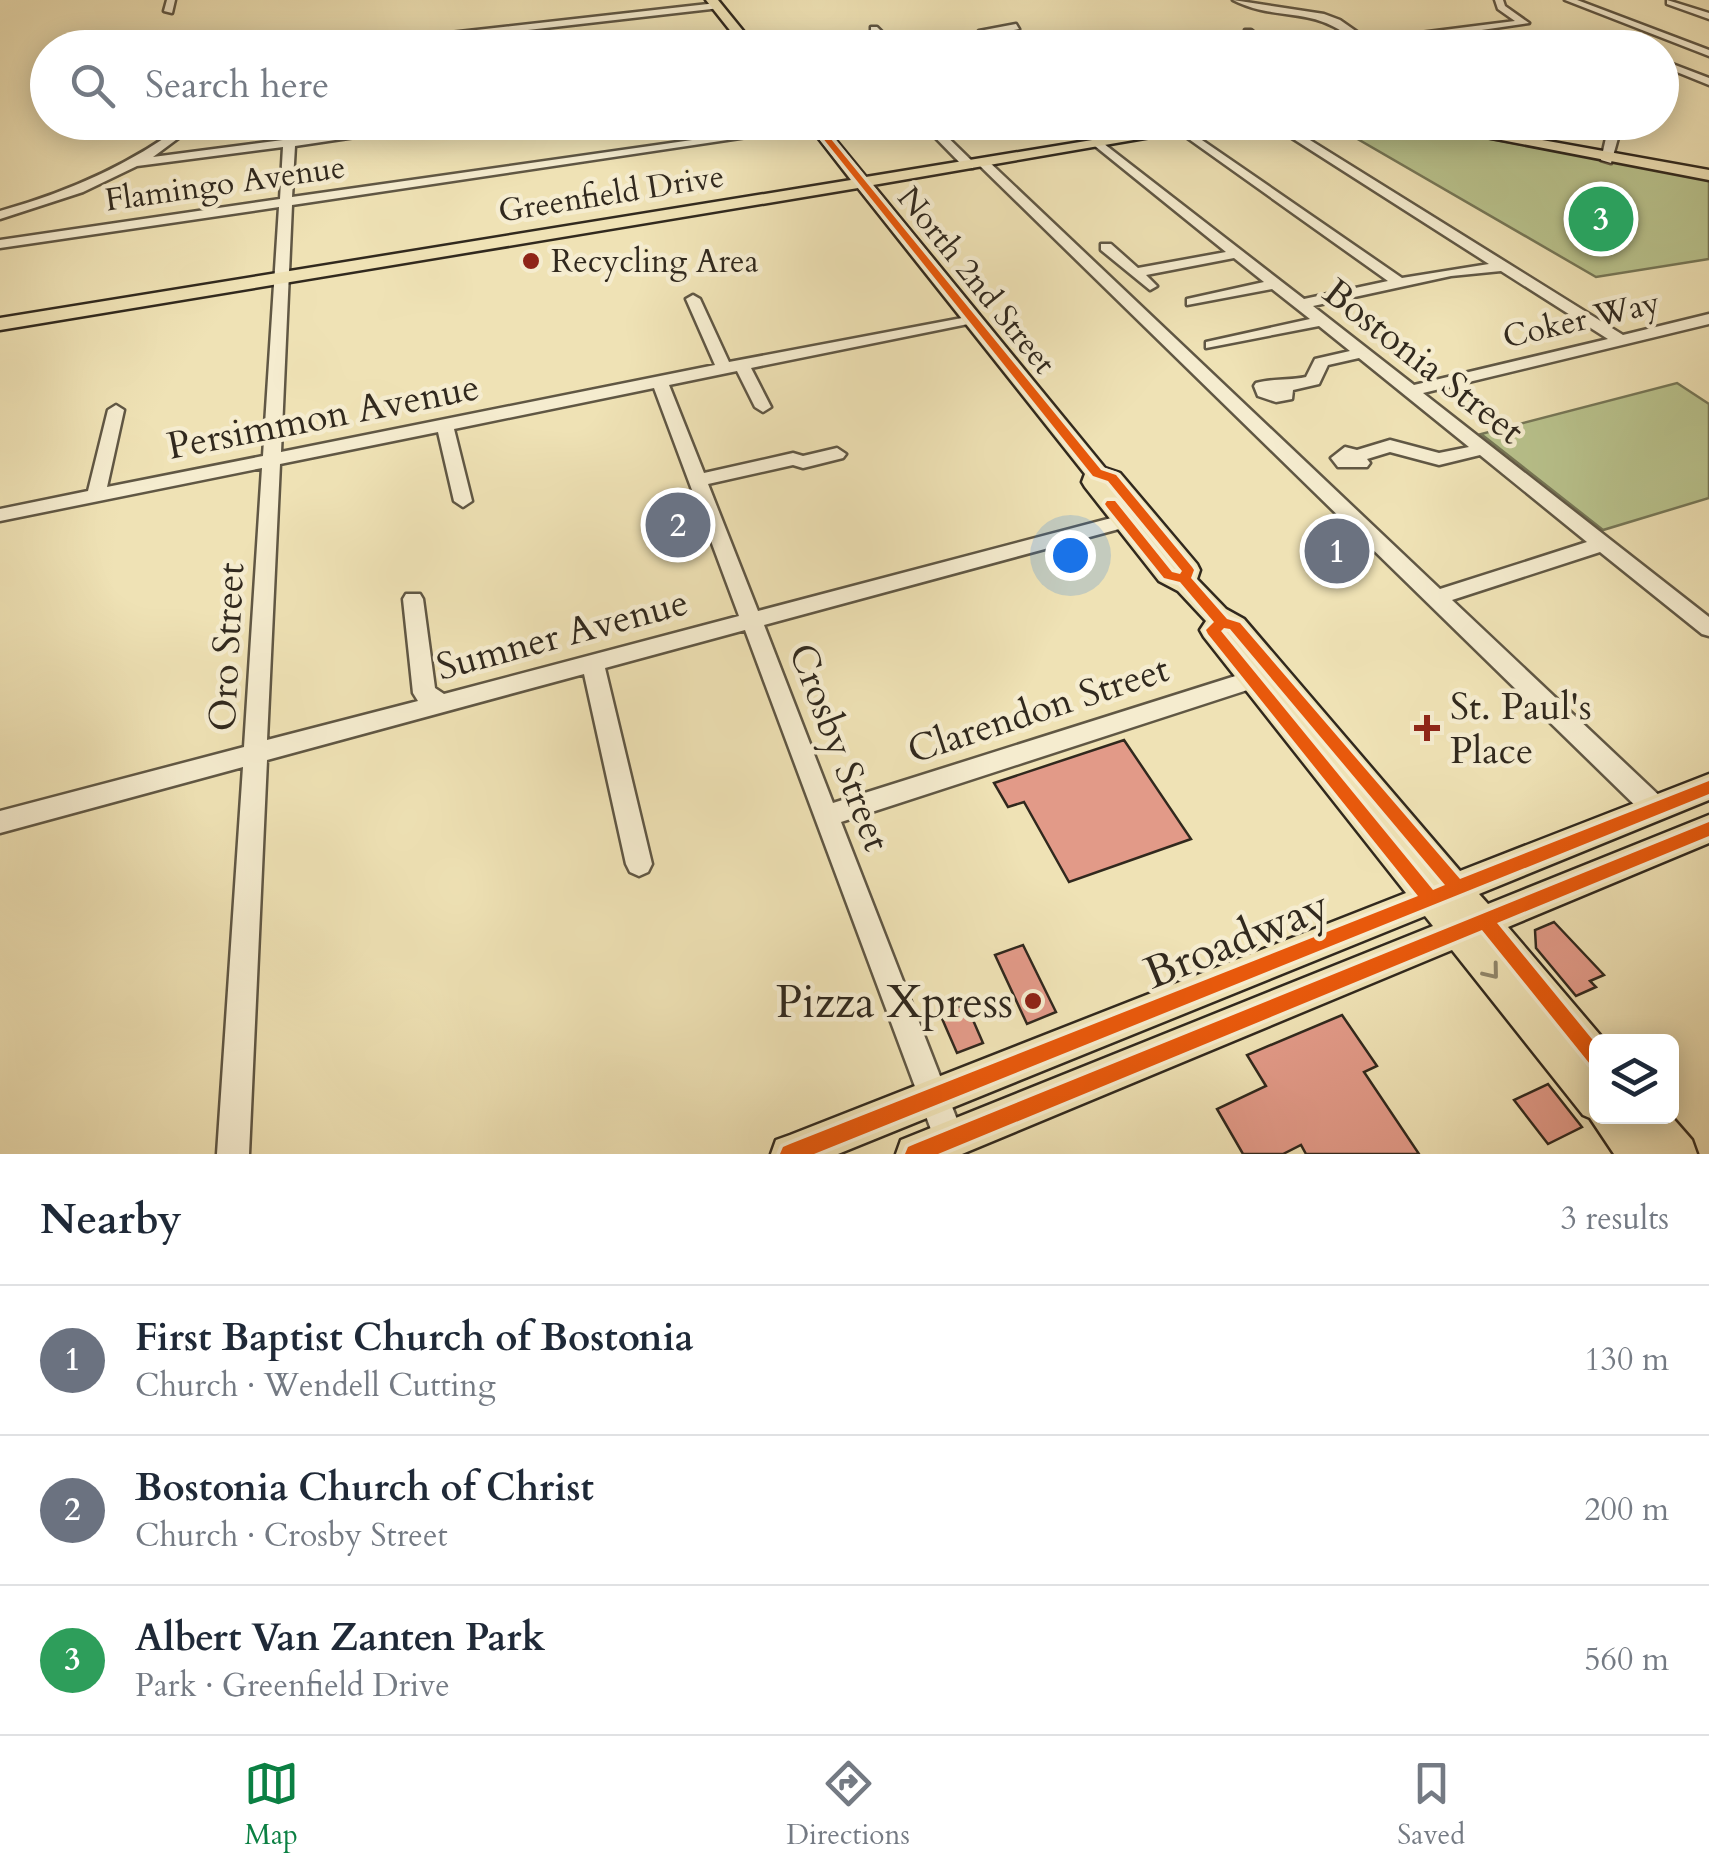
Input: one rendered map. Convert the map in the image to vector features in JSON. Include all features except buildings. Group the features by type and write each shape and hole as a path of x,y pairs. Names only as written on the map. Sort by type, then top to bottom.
{"main road":[{"path":"714,3 736,30"},
{"name":"North 2nd Street","path":"827,140 1097,473 1093,482 1134,518"},
{"name":"Greenfield Drive","path":"0,324 1119,140"},
{"path":"1504,140 1709,175"},
{"path":"1134,518 1182,570 1222,622 1214,630 1340,750 1443,892"},
{"path":"1263,676 1472,926 1589,1051"},
{"name":"Broadway","path":"790,1154 1709,787"},
{"name":"Broadway","path":"932,1147 1709,829"},
{"path":"1472,926 1589,1092"},
{"path":"1615,1124 1639,1154"},
{"path":"1653,1124 1678,1154"}],"street":[{"path":"1236,0 1256,5 1297,2 1350,30"},
{"path":"1471,30 1524,23 1501,6 1499,0"},
{"path":"1569,0 1648,30"},
{"path":"1670,2 1709,16"},
{"path":"494,30 714,3"},
{"path":"1001,30 1016,27"},
{"path":"1679,42 1709,53"},
{"path":"1679,70 1709,82"},
{"path":"0,215 54,200 135,164 169,140"},
{"path":"135,164 318,140"},
{"name":"Flamingo Avenue","path":"0,244 700,140"},
{"path":"947,140 1656,809"},
{"path":"1200,140 1400,282"},
{"path":"1301,140 1622,341"},
{"path":"1607,160 1612,140"},
{"name":"Oro Street","path":"233,1154 289,144"},
{"name":"Bostonia Street","path":"1099,144 1709,628"},
{"path":"1106,247 1150,286"},
{"path":"1136,273 1236,254"},
{"path":"1300,304 1400,282 1504,267"},
{"path":"1192,302 1275,284"},
{"path":"692,300 733,367 763,406"},
{"path":"733,367 973,318"},
{"name":"Coker Way","path":"1409,390 1709,320"},
{"path":"1212,345 1321,321"},
{"path":"1284,388 1314,380 1322,362 1362,354"},
{"name":"Persimmon Avenue","path":"0,514 733,367"},
{"name":"Crosby Street","path":"660,382 933,1097 932,1147"},
{"path":"96,496 116,410"},
{"path":"446,425 463,501"},
{"path":"1357,456 1390,446 1439,458 1483,448"},
{"path":"698,480 793,459 803,462 836,454"},
{"name":"Sumner Avenue","path":"0,822 1134,518"},
{"path":"1436,598 1602,544"},
{"path":"413,599 424,693 443,704"},
{"path":"593,664 639,864"},
{"name":"Clarendon Street","path":"826,816 1263,676"}],"green space":[{"path":"1359,140 1496,140 1709,179 1709,259 1596,277"},
{"path":"1677,383 1709,404 1709,498 1603,530 1481,434"}],"cycle path":[{"path":"828,140 1097,473 1112,478 1188,570 1184,579"},
{"path":"1111,504 1168,575 1184,579 1222,622 1235,626 1456,886"},
{"path":"1222,622 1213,630 1429,897"},
{"path":"790,1154 1709,787"},
{"path":"915,1154 1709,829"},
{"path":"1485,921 1589,1049"}],"place":[{"name":"Albert Van Zanten Park","path":"1601,219"},
{"name":"Recycling Area","path":"531,261"},
{"name":"Bostonia Church of Christ","path":"678,525"},
{"name":"First Baptist Church of Bostonia","path":"1337,551"},
{"name":"St. Paul's Place","path":"1427,728"},
{"name":"Pizza Xpress","path":"1033,1001"}]}
